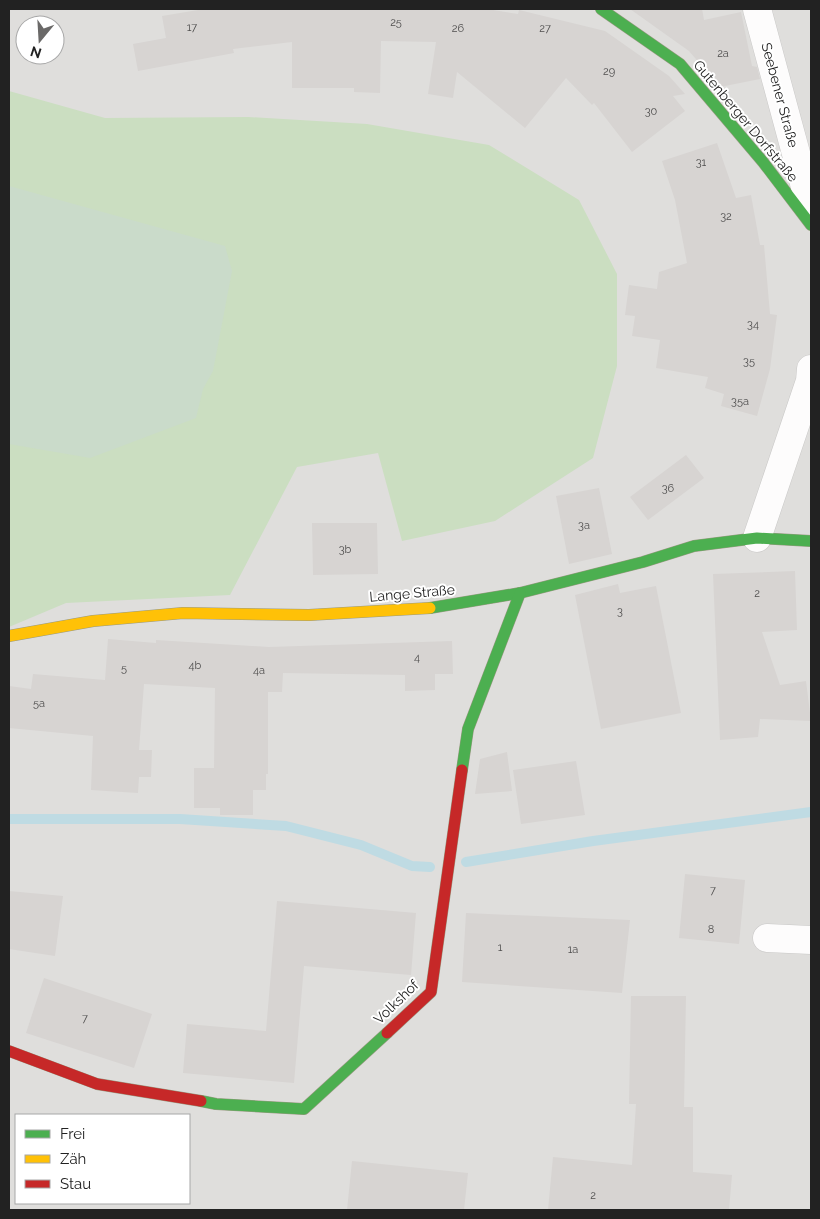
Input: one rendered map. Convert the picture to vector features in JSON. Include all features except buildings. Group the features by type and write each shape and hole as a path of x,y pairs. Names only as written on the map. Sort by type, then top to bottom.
{"street":[{"name":"Gutenberger Dorfstraße","path":"601,9 680,64 764,162 811,225"},
{"name":"Seebener Straße","path":"757,9 811,209"},
{"path":"757,538 810,381 811,369"},
{"name":"Lange Straße","path":"9,636 93,621 183,613 309,615 431,608 520,593 643,562 694,546 757,538 811,541"},
{"name":"Volkshof","path":"9,1051 97,1084 216,1104 304,1109 431,992 468,730 520,593"},
{"path":"767,938 811,940"}],"shaded area":[{"path":"9,9 811,9 811,1210 9,1210"}],"green space":[{"path":"9,91 105,118 248,117 367,124 489,145 579,200 617,274 617,366 593,458 495,521 402,541 378,453 297,467 230,595 66,603 9,627"},
{"path":"9,186 225,246 232,271 213,371 203,389 196,418 90,458 9,444"}],"waterway":[{"path":"466,862 593,841 811,812"},
{"path":"9,819 180,819 286,826 361,845 412,866 430,867"}],"traffic: fast":[{"path":"601,9 680,64 763,162 811,225"},
{"path":"430,608 520,593 643,562 694,546 757,538 811,541"},
{"path":"462,770 468,729 520,593"},
{"path":"201,1101 216,1104 304,1109 387,1033"}],"traffic: slow":[{"path":"9,636 93,621 183,613 309,615 430,608"}],"traffic: jam":[{"path":"387,1033 431,992 462,770"},
{"path":"9,1051 97,1084 201,1101"}]}
